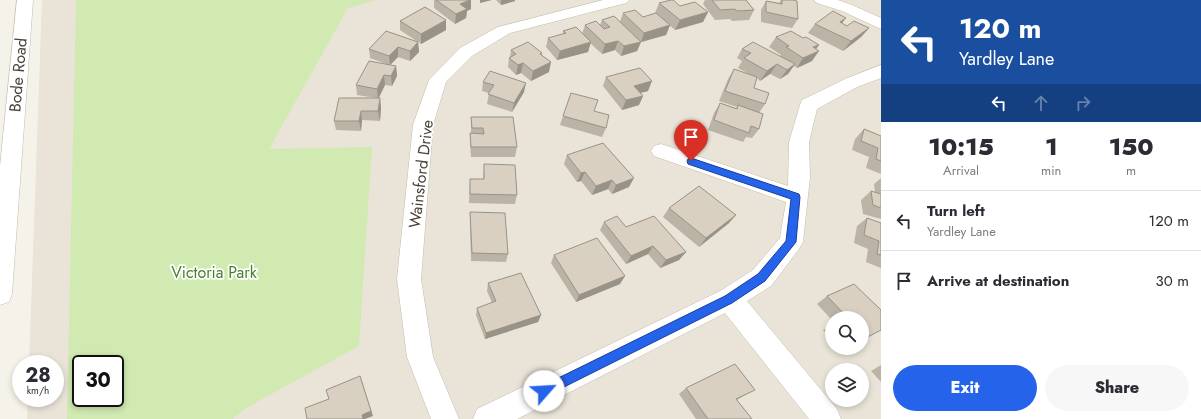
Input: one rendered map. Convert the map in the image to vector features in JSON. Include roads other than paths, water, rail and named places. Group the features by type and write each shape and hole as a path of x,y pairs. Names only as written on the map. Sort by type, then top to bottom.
{"street":[{"name":"Bode Road","path":"0,294 25,0"},
{"name":"Wainsford Drive","path":"445,419 420,357 410,279 423,125 438,80 466,52 504,30 621,0"},
{"path":"822,0 847,8 881,24"},
{"path":"487,419 729,299 762,278 791,242 796,197 800,177 799,142 809,105 850,83 881,71"},
{"path":"661,151 796,197"},
{"path":"729,299 827,419"}],"park label":[{"name":"Victoria Park","path":"214,272"}]}
